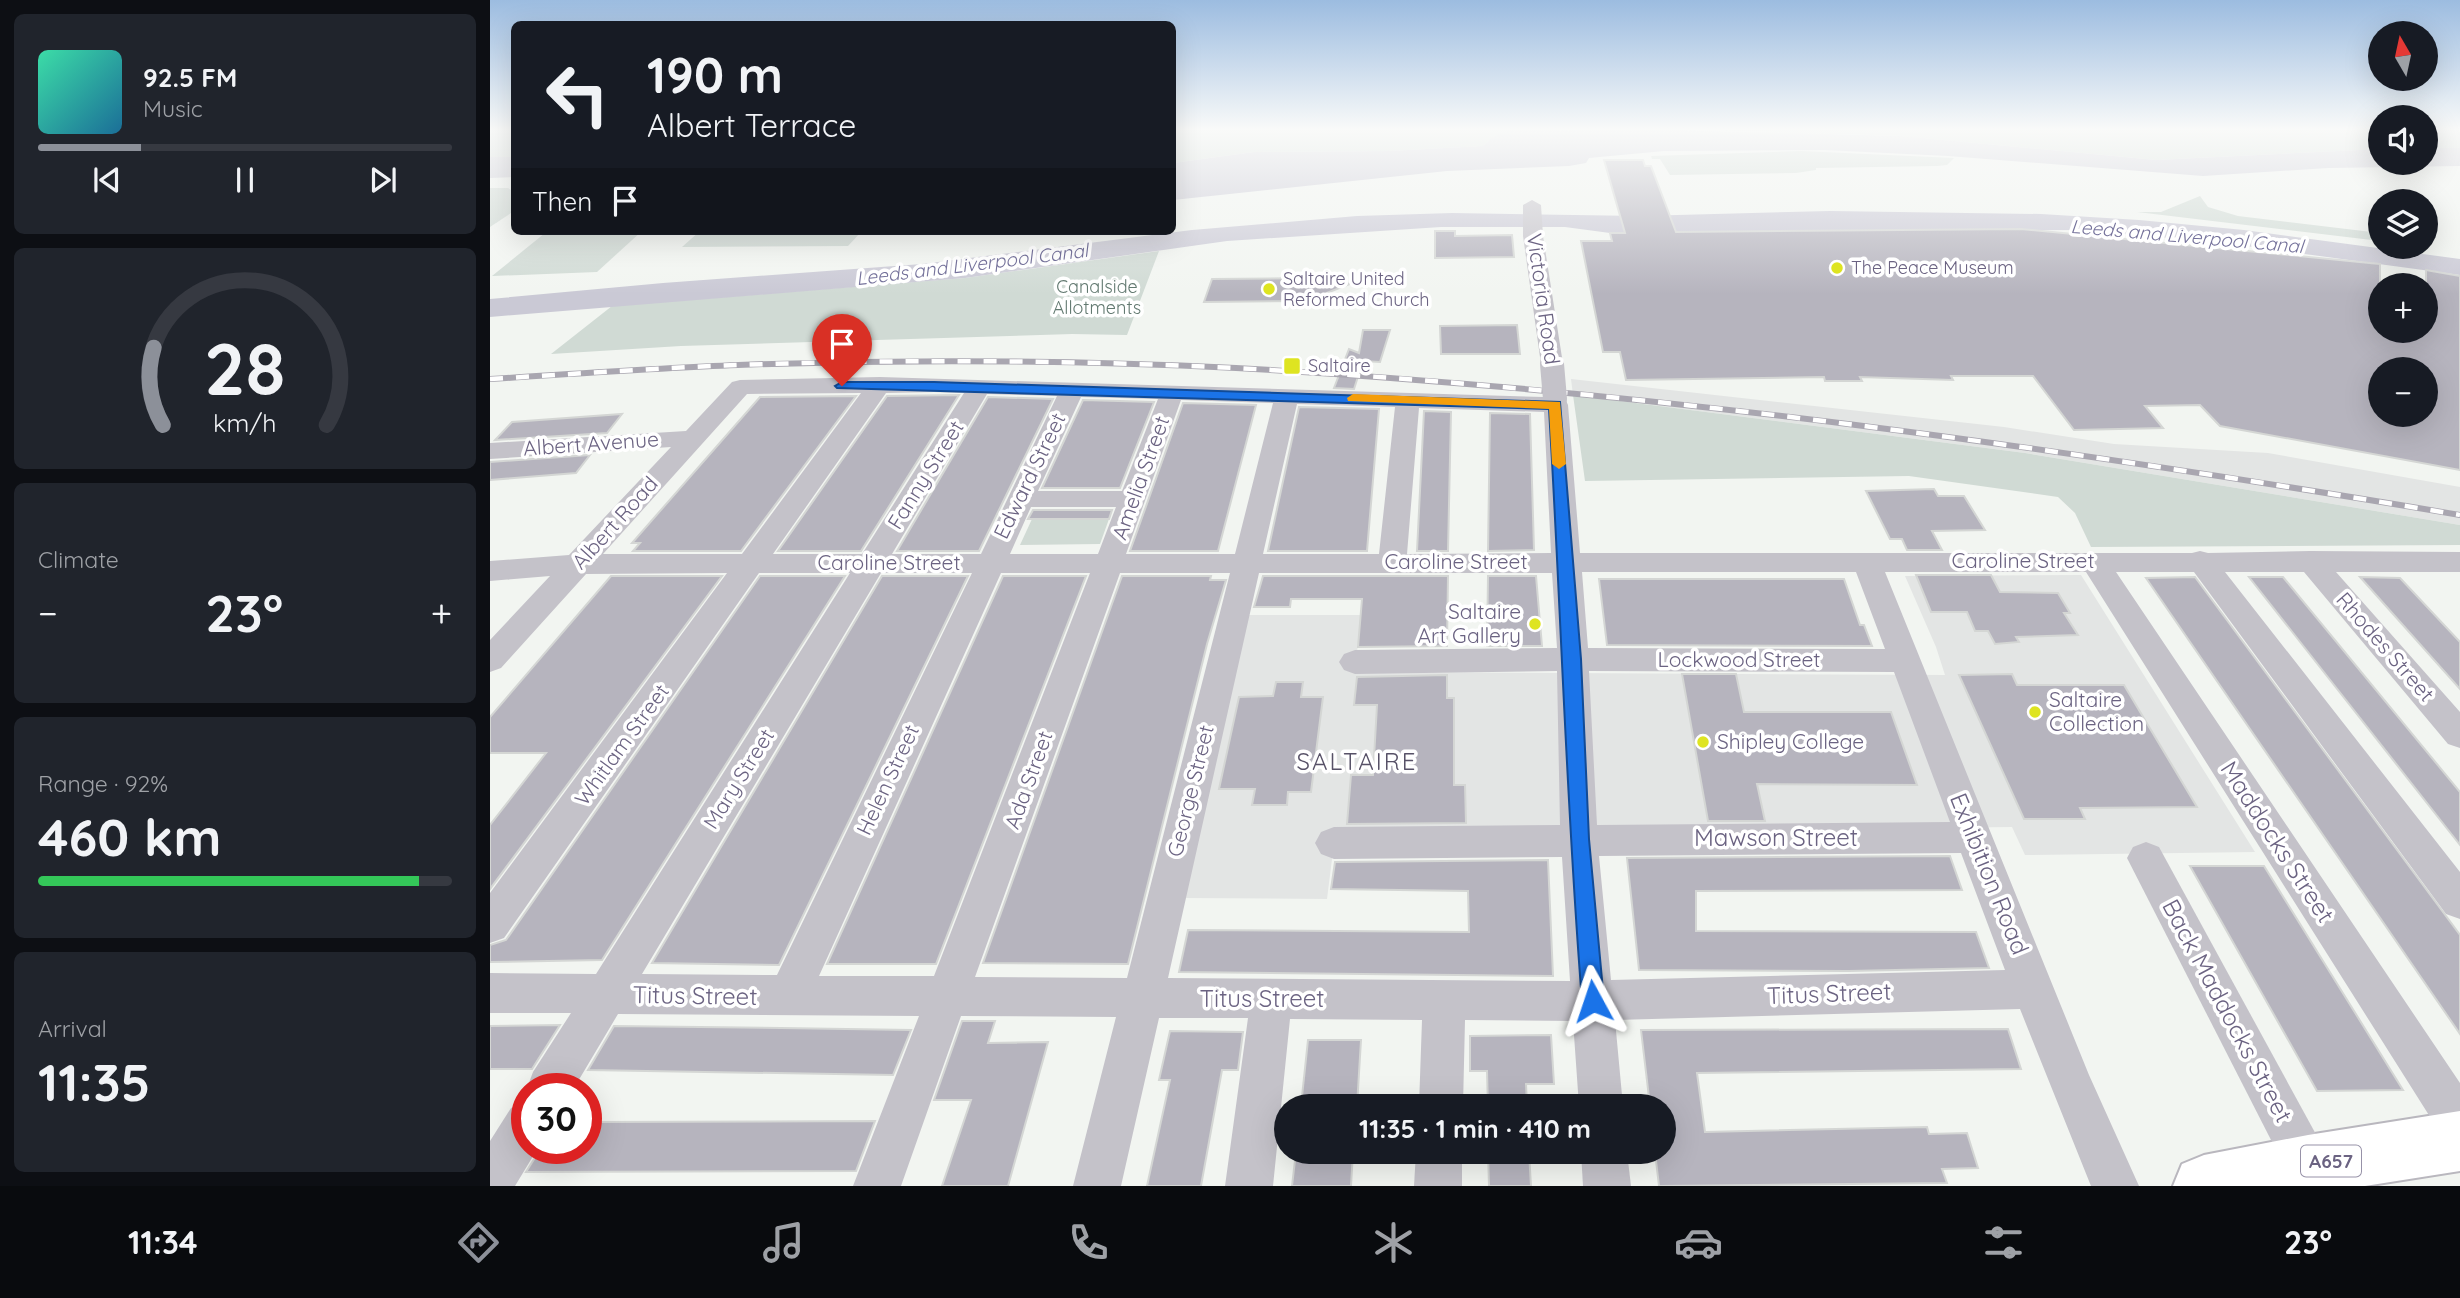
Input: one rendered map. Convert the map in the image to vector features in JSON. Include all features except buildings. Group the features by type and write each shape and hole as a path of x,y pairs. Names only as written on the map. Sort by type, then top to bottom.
{"main road":[{"name":"A657","path":"2204,1186 2308,1165 2460,1141"}],"street":[{"name":"Victoria Road","path":"1532,207 1533,236 1556,402 1564,562 1573,659 1579,839 1600,1094"},
{"path":"880,384 1556,402"},
{"name":"Albert Road","path":"490,660 740,387 880,384"},
{"name":"Whitlam Street","path":"490,925 753,564 880,384"},
{"name":"Fanny Street","path":"872,563 979,388"},
{"name":"Edward Street","path":"989,563 1072,390"},
{"name":"Amelia Street","path":"1110,563 1172,393"},
{"name":"George Street","path":"1097,1186 1287,396"},
{"path":"1392,562 1408,399"},
{"name":"Albert Avenue","path":"490,451 692,438"},
{"path":"1020,499 1133,499"},
{"path":"2200,560 2460,902"},
{"name":"Caroline Street","path":"490,571 578,564 2200,560 2460,562"},
{"name":"Rhodes Street","path":"2310,560 2460,735"},
{"name":"Exhibition Road","path":"1866,561 1973,837 2115,1186"},
{"name":"Maddocks Street","path":"2094,561 2460,1124"},
{"name":"Mary Street","path":"558,1073 872,563"},
{"name":"Helen Street","path":"788,997 989,563"},
{"name":"Ada Street","path":"877,1186 1110,563"},
{"name":"Lockwood Street","path":"1355,662 1573,659 1906,661"},
{"name":"Mawson Street","path":"1334,843 1973,837"},
{"name":"Back Maddocks Street","path":"2146,858 2308,1165"},
{"name":"Titus Street","path":"490,993 1593,1001 2034,989"},
{"path":"1249,1186 1271,999"},
{"path":"1441,1094 1444,1000"},
{"path":"490,1184 511,1150"},
{"path":"1438,1186 1439,1164"},
{"path":"1605,1164 1606,1186"}],"shaded area":[{"path":"1571,379 2004,427 2114,444 2268,453 2460,487 2460,525 2025,453 1573,395"},
{"name":"Shipley College","path":"2081,575 2255,852 2025,855 2012,827 1335,835 1327,899 1184,898 1248,615 1361,615 1355,672 1945,675 1936,647 1905,576"}],"green space":[{"path":"490,188 508,188 511,190 511,213 490,227"},
{"path":"2200,196 2208,207 2238,216 2368,232 2368,240 2137,212 2161,212"},
{"path":"543,235 638,235 597,272 492,276"},
{"path":"696,235 858,235 848,246 682,247"},
{"name":"Canalside Allotments","path":"1159,251 1127,335 1072,334 681,346 551,354 612,306 965,278"},
{"path":"1573,395 2025,453 2460,525 2460,545 2091,547 2075,513 2058,497 1909,476 1585,481"},
{"path":"1032,519 1109,519 1100,544 1020,545"}],"water":[{"path":"1176,183 1330,183 1176,200"},
{"name":"Leeds and Liverpool Canal","path":"1830,211 2041,214 2139,220 2244,230 2368,247 2368,259 2438,259 2438,256 2460,259 2460,275 2216,242 2074,230 1610,233 1565,227 1441,227 1227,241 965,278 490,317 490,299 922,264 1152,235 1176,235 1176,232 1192,230 1357,216 1452,213 1640,216"}],"railway":[{"path":"490,379 707,366 925,361 1174,365 1390,378 1697,406 1850,424 2155,466 2460,515"}],"slow traffic":[{"path":"1353,398 1556,405 1559,464"}],"place":[{"name":"The Peace Museum","path":"1837,268"},
{"name":"Saltaire United Reformed Church","path":"1269,289"},
{"name":"Saltaire","path":"1292,366"},
{"name":"Saltaire Art Gallery","path":"1535,624"},
{"name":"Saltaire Collection","path":"2035,712"},
{"name":"Shipley College","path":"1703,742"}],"district":[{"name":"SALTAIRE","path":"1357,762"}],"route":[{"path":"842,386 880,384 1556,405 1564,562 1573,659 1579,839 1593,1001"}]}
